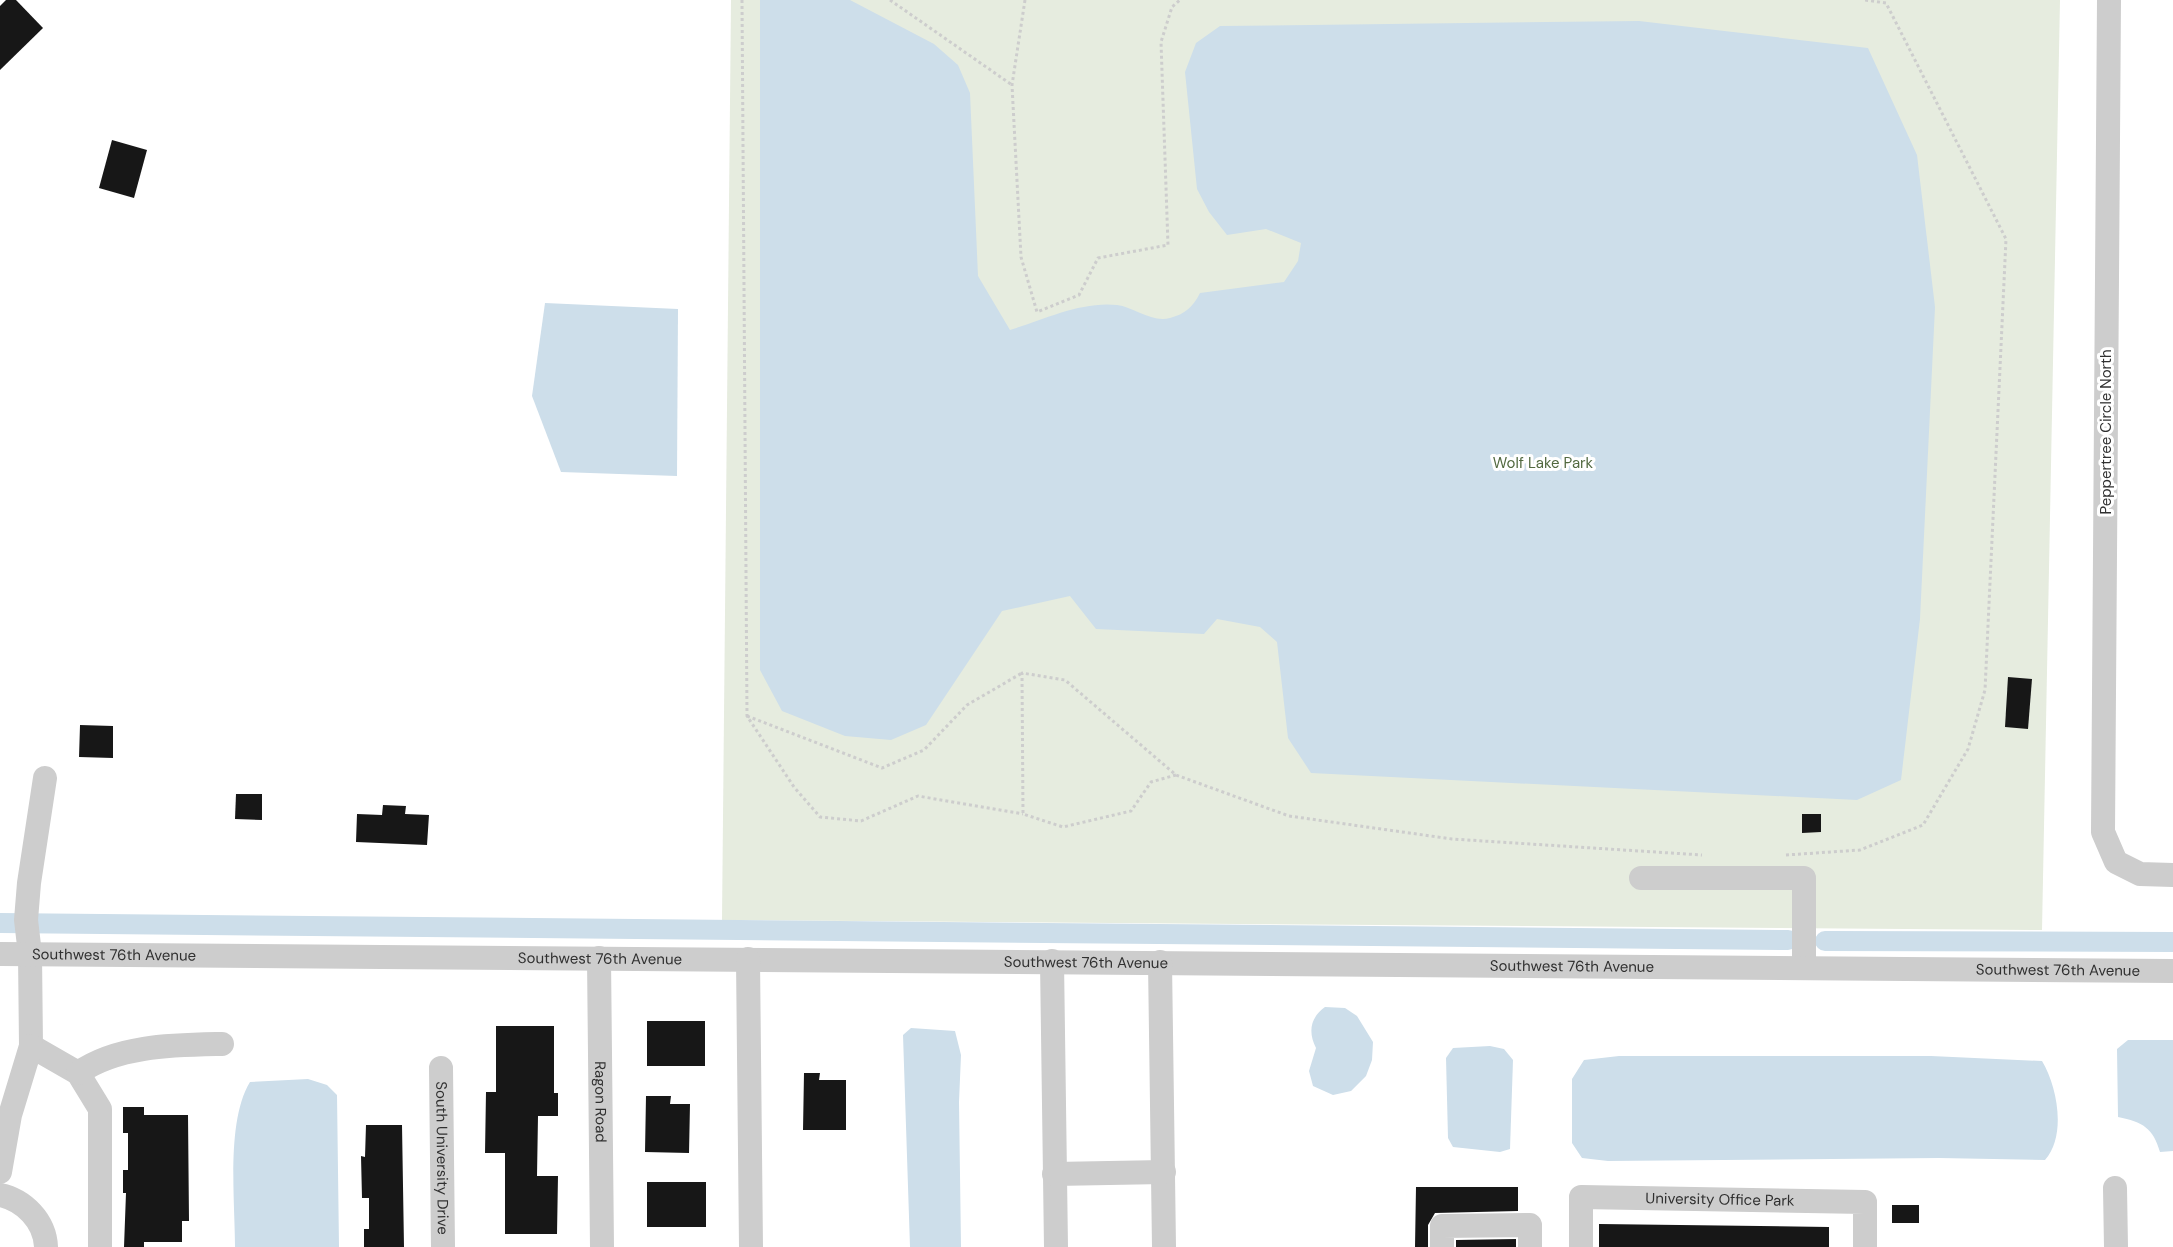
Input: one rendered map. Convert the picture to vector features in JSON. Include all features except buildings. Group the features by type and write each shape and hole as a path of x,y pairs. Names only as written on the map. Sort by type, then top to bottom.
{"street":[{"name":"Peppertree Circle North","path":"2109,0 2103,832 2116,862 2140,874 2173,875"},
{"path":"0,1172 10,1115 31,1047 30,954 27,920 29,883 45,777"},
{"path":"1641,878 1804,879 1804,968"},
{"name":"Southwest 76th Avenue","path":"0,954 2173,970"},
{"name":"Ragon Road","path":"599,958 602,1247"},
{"path":"748,959 752,1247"},
{"path":"1052,961 1056,1247"},
{"path":"1160,962 1164,1247"},
{"path":"78,1073 92,1063 114,1054 187,1045 222,1044"},
{"path":"31,1047 78,1073 100,1109 100,1247"},
{"name":"South University Drive","path":"441,1068 443,1247"},
{"path":"1054,1174 1164,1172"},
{"path":"2115,1188 2116,1247"},
{"path":"0,1195 16,1199 37,1219 45,1237 46,1247"},
{"name":"University Office Park","path":"1581,1247 1581,1197 1865,1203 1865,1247"},
{"path":"1442,1247 1442,1226 1530,1226 1530,1247"}],"path":[{"path":"742,0 747,716 794,787 820,817 861,821 918,796 1023,814 1063,827 1131,811 1151,782 1176,775"},
{"path":"890,0 1012,85"},
{"path":"1026,0 1012,85 1021,257 1037,312 1079,295 1098,258 1168,244 1161,42 1172,7 1180,0"},
{"path":"1780,856 1860,850 1923,825 1968,749 1985,690 2006,239 1886,3 1865,0"},
{"path":"747,716 882,768 924,750 967,705 1022,673 1065,680 1176,775 1289,816 1452,839 1708,855"},
{"path":"1022,673 1023,814"}],"green space":[{"name":"Wolf Lake Park","path":"731,0 2060,0 2042,930 722,920"}],"water":[{"name":"Wolf Lake Park","path":"760,0 850,0 934,44 958,65 970,93 978,276 1010,330 1076,309 1103,305 1123,306 1150,317 1170,318 1188,309 1200,293 1284,282 1298,261 1301,243 1266,229 1227,235 1209,212 1197,189 1185,72 1196,43 1220,26 1639,21 1868,48 1917,155 1935,307 1920,619 1901,780 1857,800 1311,773 1288,738 1277,642 1260,627 1217,619 1204,634 1096,629 1070,596 1002,611 926,725 891,740 845,736 782,711 760,670"},
{"path":"545,303 678,309 677,476 561,472 532,396"},
{"path":"1325,1007 1345,1008 1357,1016 1373,1042 1372,1060 1366,1076 1351,1091 1333,1095 1313,1086 1309,1071 1316,1048 1311,1031 1313,1021"},
{"path":"911,1028 955,1031 961,1055 959,1102 961,1247 910,1247 903,1035"},
{"path":"2128,1040 2173,1040 2173,1151 2160,1152 2154,1137 2146,1127 2118,1117 2117,1049"},
{"path":"1490,1046 1504,1049 1513,1060 1510,1149 1500,1152 1453,1147 1448,1138 1446,1058 1453,1048"},
{"path":"1619,1056 1931,1056 2042,1061 2055,1097 2058,1124 2056,1138 2045,1160 1939,1158 1608,1161 1582,1158 1572,1143 1572,1079 1584,1060"},
{"path":"308,1079 327,1085 337,1095 339,1247 235,1247 233,1185 235,1139 242,1098 250,1082"}],"waterway":[{"path":"0,923 1788,940"},
{"path":"1825,941 2173,942"}]}
